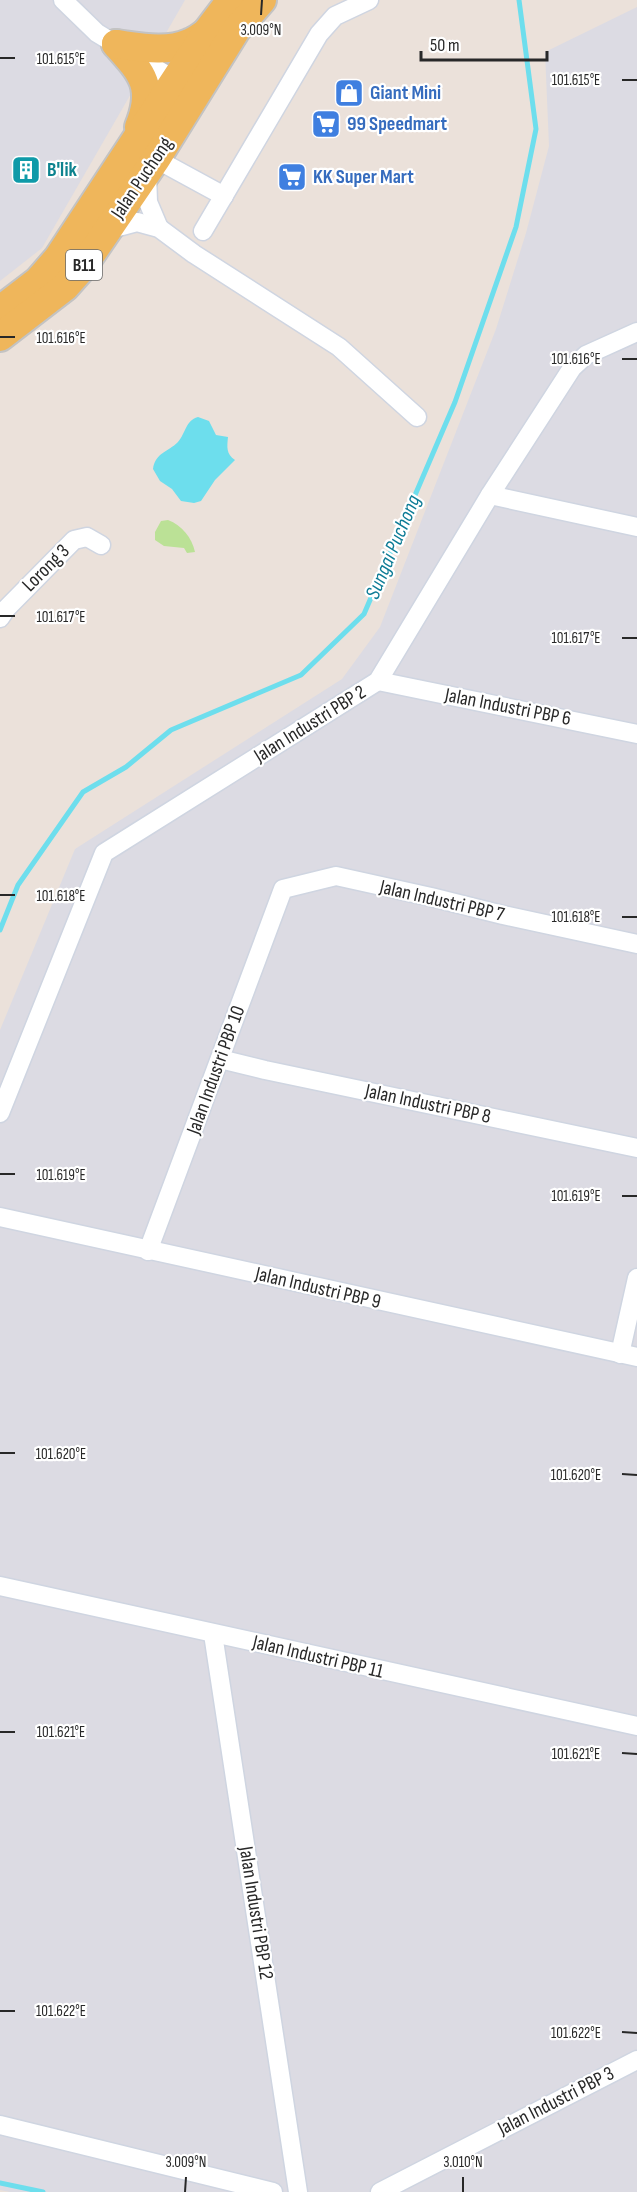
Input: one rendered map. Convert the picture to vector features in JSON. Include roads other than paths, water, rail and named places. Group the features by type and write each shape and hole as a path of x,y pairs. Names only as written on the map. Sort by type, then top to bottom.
{"main road":[{"name":"Jalan Puchong","path":"187,87 206,33 231,0"},
{"name":"Jalan Puchong","path":"0,337 65,287 81,269 107,230 187,87 262,0"},
{"path":"116,44 152,49 173,47 189,44 206,33"},
{"path":"116,44 141,72 146,92 143,162"},
{"name":"Jalan Puchong","path":"0,310 38,281 143,162"}],"street":[{"path":"63,0 97,33 187,87"},
{"path":"203,231 319,34 335,16 369,0"},
{"path":"159,228 148,202 143,162 224,196"},
{"path":"107,230 137,222 159,228 194,254 339,347 417,417"},
{"name":"Jalan Industri PBP 2","path":"0,1113 104,853 378,681 490,495 572,368 586,355 637,332"},
{"path":"490,495 637,527"},
{"name":"Lorong 3","path":"2,609 74,540 87,537 101,545"},
{"name":"Jalan Industri PBP 6","path":"378,681 637,734"},
{"name":"Jalan Industri PBP 7","path":"283,889 336,876 637,944"},
{"name":"Jalan Industri PBP 10","path":"148,1251 283,889"},
{"name":"Jalan Industri PBP 8","path":"220,1059 637,1148"},
{"name":"Jalan Industri PBP 9","path":"0,1218 628,1355"},
{"path":"628,1355 637,1278"},
{"name":"Jalan Industri PBP 11","path":"0,1586 637,1726"},
{"name":"Jalan Industri PBP 12","path":"213,1634 298,2192"},
{"name":"Jalan Industri PBP 3","path":"380,2192 637,2060"},
{"path":"0,2125 273,2192"}],"water":[{"path":"198,417 209,421 216,435 228,437 227,447 235,460 215,480 201,501 194,503 181,501 172,489 160,481 153,469 156,459 181,439 188,424"}],"waterway":[{"name":"Sungai Puchong","path":"0,930 18,885 83,792 126,767 171,730 301,675 364,614 455,402 516,227 536,129 519,0"},
{"name":"Sungai Puchong","path":"0,2183 43,2192"}],"place":[{"name":"Giant Mini","path":"349,93"},
{"name":"99 Speedmart","path":"326,124"},
{"name":"B'lik","path":"26,170"},
{"name":"KK Super Mart","path":"292,177"}]}
